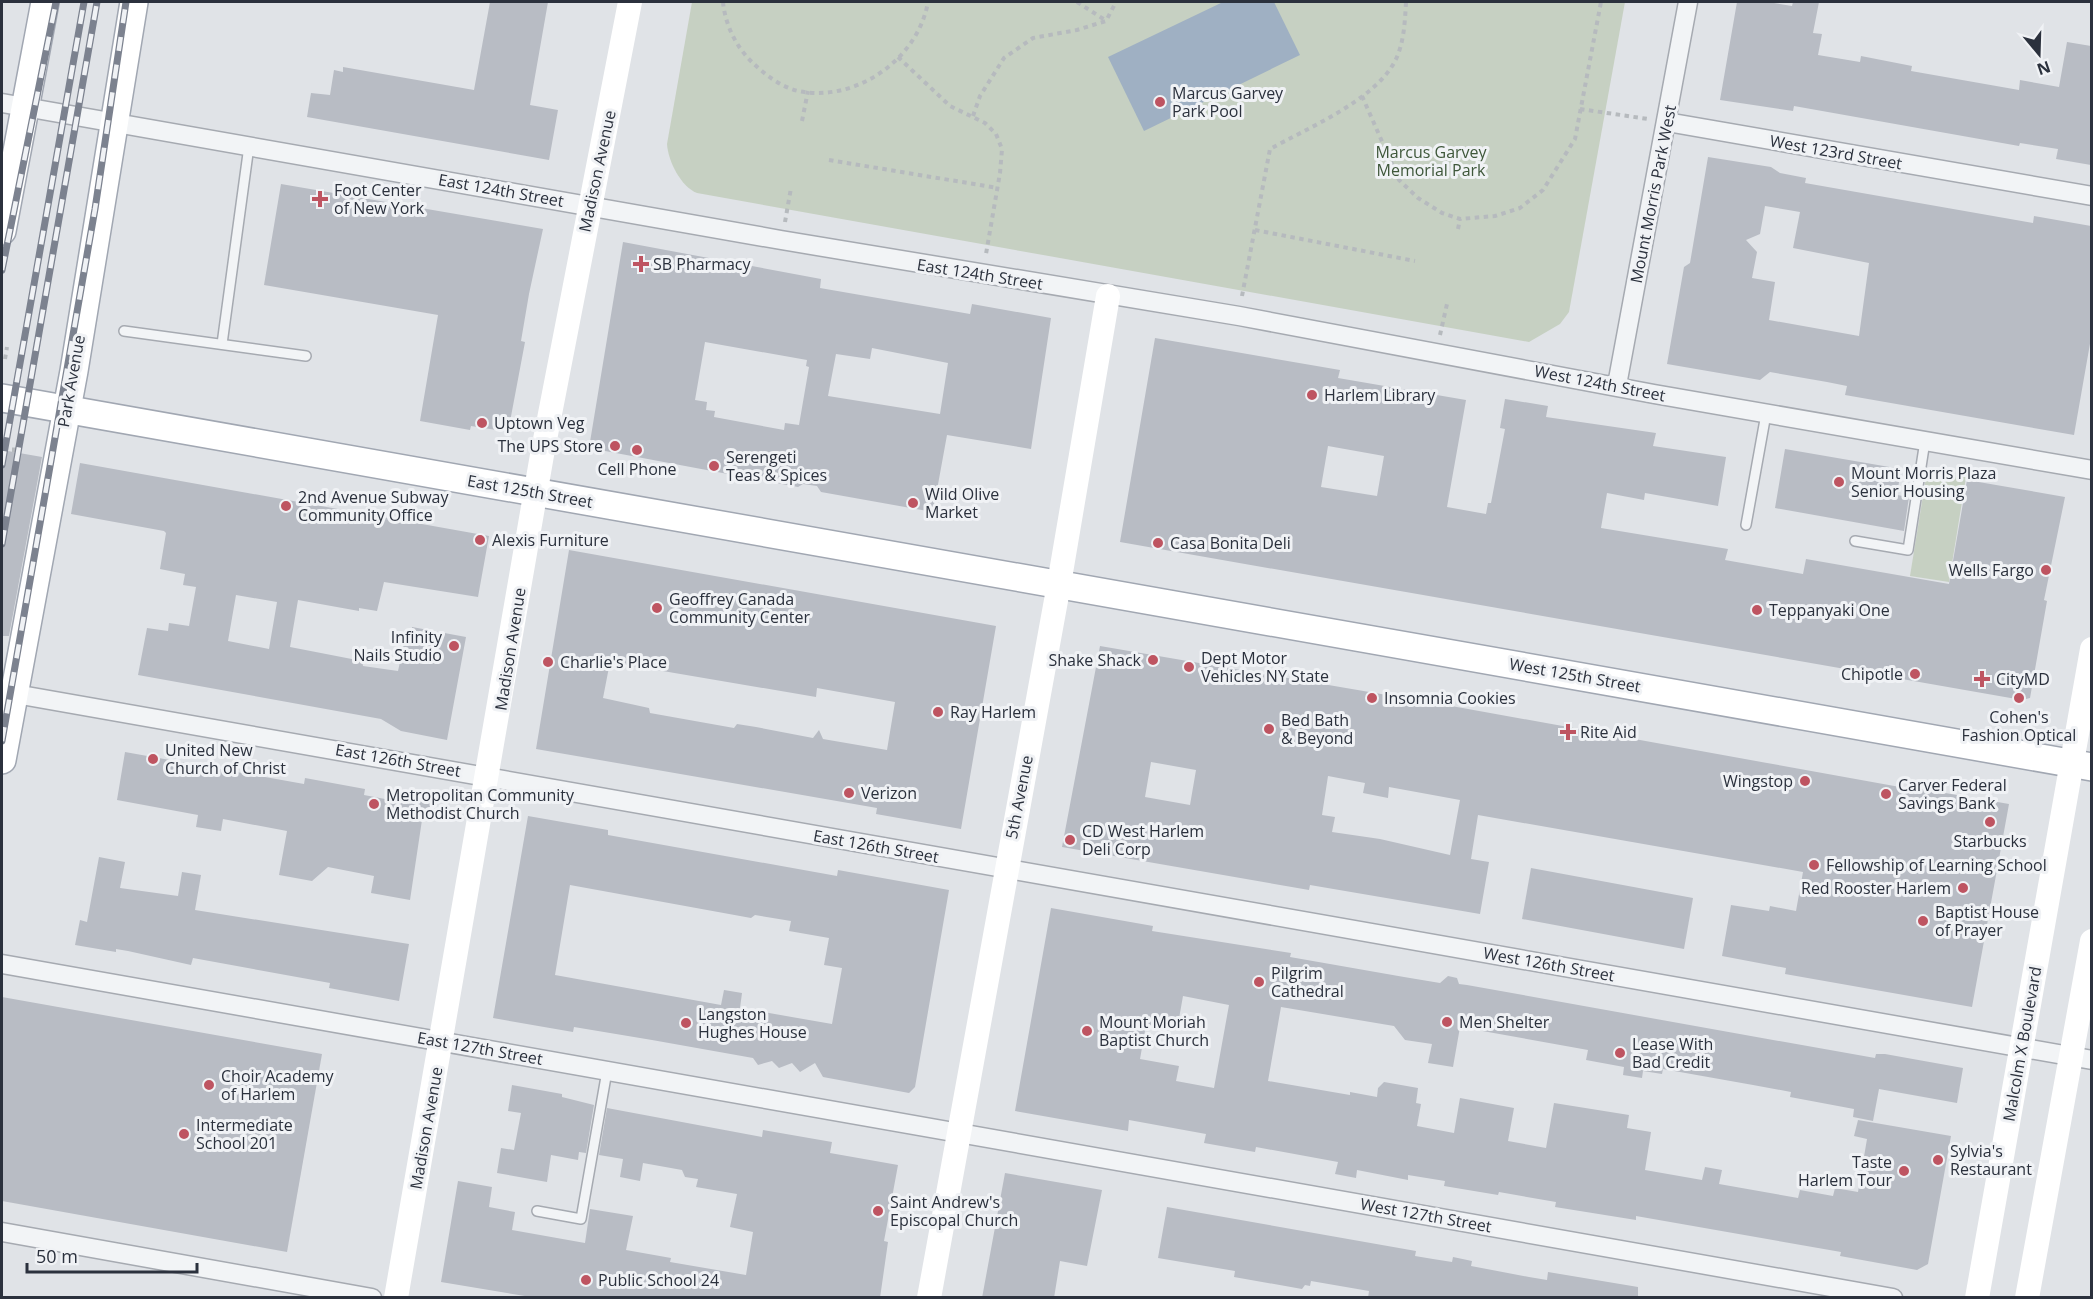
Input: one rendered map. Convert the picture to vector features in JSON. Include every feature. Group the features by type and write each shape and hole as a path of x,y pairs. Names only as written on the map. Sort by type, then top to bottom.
{"main road":[{"path":"2,231 13,105 45,2"},
{"name":"Park Avenue","path":"2,760 8,693 66,409 134,2"},
{"name":"Madison Avenue","path":"396,1298 536,493 630,2"},
{"name":"5th Avenue","path":"929,1298 1059,584 1108,296"},
{"name":"East 125th Street","path":"2,398 1059,584"},
{"name":"West 125th Street","path":"1059,584 2082,765"},
{"name":"Malcolm X Boulevard","path":"1977,1298 2023,1048 2082,765 2091,649"},
{"path":"2027,1298 2081,1058 2091,941"}],"street":[{"name":"Mount Morris Park West","path":"1617,386 1688,2"},
{"name":"East 124th Street","path":"13,105 1108,296"},
{"name":"West 123rd Street","path":"1667,122 2091,196"},
{"name":"West 124th Street","path":"1108,296 1239,316 1766,414 2091,470"},
{"name":"East 126th Street","path":"8,693 1006,868"},
{"name":"West 126th Street","path":"1006,868 2081,1058"},
{"name":"East 127th Street","path":"2,964 958,1132"},
{"name":"West 127th Street","path":"958,1132 1893,1298"},
{"path":"2,1232 372,1298"}],"lane":[{"path":"222,344 249,146"},
{"path":"124,331 306,356"},
{"path":"1746,525 1766,414"},
{"path":"1855,541 1908,550 1925,441"},
{"path":"537,1211 581,1219 607,1071"}],"path":[{"path":"723,2 730,31 743,54 777,81 798,90 808,91 849,88 868,81 898,57 919,31 928,2"},
{"path":"1077,2 1106,21"},
{"path":"973,116 980,96 1004,58 1034,38 1077,30 1106,21 1116,2"},
{"path":"1239,316 1270,149 1362,96 1395,61 1404,30 1406,2"},
{"path":"1362,96 1399,180 1418,198 1442,213 1460,219 1495,216 1520,208 1543,190 1575,139 1601,2"},
{"path":"898,57 950,106 973,116 996,134 1002,149 998,188 983,275"},
{"path":"802,121 808,91"},
{"path":"1580,109 1667,122"},
{"path":"830,160 998,188"},
{"path":"781,240 791,188"},
{"path":"1458,229 1460,219"},
{"path":"1255,230 1415,261"},
{"path":"1436,352 1447,304"},
{"path":"5,359 7,346"},
{"path":"14,445 14,453"}],"green space":[{"name":"Marcus Garvey Memorial Park","path":"692,2 1625,2 1569,312 1560,324 1529,342 697,193 691,190 676,173 667,144"},
{"path":"1927,471 1966,477 1949,582 1910,576"}],"water":[{"path":"1223,2 1274,2 1300,55 1144,131 1108,57"}],"building":[{"path":"490,2 548,2 530,105 558,110 549,160 307,117 311,93 330,95 334,70 343,72 343,67 474,90"},
{"path":"1737,2 1768,2 1792,6 1793,2 1819,2 1813,33 1822,34 1818,55 1860,62 1861,56 1912,66 1911,71 2019,90 2020,80 2059,87 2067,42 2091,46 2091,165 2056,159 2058,149 2020,143 2019,146 1794,106 1793,111 1720,100"},
{"path":"1708,157 1771,167 1780,173 1806,178 1805,183 2033,223 2034,216 2091,226 2091,338 2074,435 1845,395 1847,386 1770,372 1760,380 1667,364 1684,267 1690,263","holes":["1765,206 1800,212 1793,248 1869,263 1859,336 1769,320 1775,282 1752,278 1757,252 1746,240 1760,234"]},
{"path":"281,184 543,229 529,294 521,341 525,342 509,427 503,431 471,426 470,430 420,421 438,315 264,285"},
{"path":"623,242 821,279 820,288 970,314 972,304 1051,318 1031,449 947,435 933,512 821,492 817,486 803,484 798,487 589,448","holes":["705,342 807,360 806,366 809,367 799,425 785,423 784,430 714,417 715,411 706,410 707,402 695,400","872,348 948,363 940,414 828,396 836,354 870,359"]},
{"path":"1155,338 1340,370 1338,378 1466,400 1447,507 1486,514 1488,503 1491,503 1505,429 1500,428 1505,399 1548,406 1546,417 1656,433 1653,446 1726,457 1718,506 1645,493 1644,500 1607,493 1601,528 1728,549 1725,560 1803,574 1806,559 1949,584 1967,480 2065,497 2044,600 2047,601 2030,698 2022,700 1120,542","holes":["1328,446 1384,456 1377,496 1321,487"]},
{"name":"Mount Morris Plaza Senior Housing","path":"1785,449 1901,469 1897,495 1909,497 1904,531 1775,508"},
{"path":"2,450 42,457 9,636 2,636"},
{"path":"80,463 489,536 478,597 384,582 377,611 359,608 359,611 298,600 290,647 362,661 363,666 398,671 407,630 412,627 466,637 447,740 401,731 381,719 138,675 147,628 168,631 169,623 189,626 196,587 183,585 185,574 160,569 166,533 164,531 71,514","holes":["236,595 277,602 269,649 228,641"]},
{"path":"569,550 996,626 961,829 876,814 877,808 536,749","holes":["610,662 816,697 817,688 895,702 887,750 823,739 819,730 813,738 737,724 734,728 650,713 649,708 603,698"]},
{"path":"1100,646 1457,707 1922,791 1922,789 2009,804 1972,1007 1785,974 1786,968 1722,956 1731,905 1769,911 1770,906 1796,911 1803,872 1478,815 1471,859 1489,862 1480,914 1310,885 1309,890 1062,847","holes":["1151,762 1196,770 1190,805 1145,797","1328,776 1365,783 1363,793 1388,798 1389,787 1460,800 1450,855 1380,839 1332,832 1335,817 1322,815"]},
{"path":"125,752 304,784 305,778 365,789 364,795 411,804 412,800 431,803 427,821 422,820 410,900 371,893 374,876 328,867 312,881 279,875 287,831 223,819 221,831 196,827 198,815 117,800"},
{"path":"528,816 608,830 608,835 837,876 838,870 949,890 915,1087 909,1093 823,1077 815,1063 800,1072 792,1063 779,1068 772,1061 758,1065 753,1058 652,1040 574,1027 573,1032 493,1018","holes":["570,885 751,918 755,915 791,921 789,931 829,938 824,965 842,968 832,1024 740,1008 742,993 724,990 721,1005 555,975"]},
{"path":"99,857 125,862 120,888 178,896 182,872 201,875 195,910 409,944 399,1001 329,988 330,983 193,958 191,965 128,951 116,949 116,952 75,945 80,920 87,922"},
{"path":"1531,868 1693,898 1684,949 1522,919"},
{"path":"1051,908 1153,926 1152,931 1291,953 1290,957 1404,977 1440,983 1448,976 1457,978 1459,984 1875,1058 1876,1054 1885,1054 1963,1068 1957,1103 1879,1089 1873,1121 1853,1117 1854,1109 1790,1097 1791,1092 1753,1085 1663,1069 1662,1074 1643,1071 1642,1078 1623,1075 1624,1067 1586,1060 1588,1050 1460,1027 1453,1067 1428,1063 1432,1044 1405,1040 1394,1026 1281,1007 1268,1081 1350,1095 1350,1092 1377,1097 1378,1088 1384,1082 1418,1088 1416,1103 1421,1104 1417,1126 1454,1133 1460,1098 1514,1108 1508,1141 1546,1148 1554,1103 1629,1115 1627,1128 1651,1132 1645,1170 1702,1180 1705,1167 1722,1170 1719,1184 1798,1198 1800,1190 1833,1196 1835,1188 1858,1192 1867,1139 1854,1136 1858,1120 1951,1136 1928,1264 1917,1270 1840,1256 1841,1252 1636,1216 1636,1220 1555,1207 1556,1202 1499,1192 1498,1195 1444,1186 1445,1181 1408,1175 1408,1180 1357,1170 1356,1178 1335,1174 1338,1162 1256,1147 1255,1152 1204,1143 1206,1134 1129,1120 1128,1131 1015,1111","holes":["1183,996 1229,1005 1214,1088 1176,1081 1179,1066 1140,1059 1146,1025 1177,1030"]},
{"path":"2,997 322,1054 287,1252 2,1201"},
{"path":"512,1085 562,1094 562,1097 594,1105 586,1153 579,1152 578,1160 551,1155 547,1182 497,1173 501,1148 514,1150 521,1113 508,1111"},
{"path":"607,1108 762,1137 763,1130 832,1142 830,1153 898,1165 884,1241 888,1242 880,1298 537,1298 441,1282 458,1181 492,1187 489,1207 515,1212 512,1230 585,1243 590,1209 633,1216 626,1250 671,1258 670,1262 746,1275 753,1232 730,1227 737,1194 696,1187 698,1179 685,1177 682,1170 643,1163 640,1181 620,1177 623,1159 599,1155"},
{"path":"1005,1173 1102,1190 1087,1266 1060,1261 1054,1298 982,1298"},
{"path":"1167,1207 1416,1251 1415,1256 1452,1262 1453,1257 1472,1261 1471,1266 1529,1277 1547,1280 1548,1272 1638,1287 1638,1298 1368,1298 1369,1291 1311,1281 1310,1286 1305,1285 1302,1289 1234,1277 1235,1271 1158,1258"}],"railway":[{"path":"2,270 56,2"},
{"path":"2,465 84,2"},
{"path":"2,544 97,2"},
{"path":"2,741 95,209 126,2"}],"place":[{"name":"Marcus Garvey Park Pool","path":"1160,102"},
{"name":"Foot Center of New York","path":"320,199"},
{"name":"SB Pharmacy","path":"641,264"},
{"name":"Harlem Library","path":"1312,395"},
{"name":"Uptown Veg","path":"482,423"},
{"name":"The UPS Store","path":"615,446"},
{"name":"Cell Phone","path":"637,450"},
{"name":"Serengeti Teas & Spices","path":"714,466"},
{"name":"Mount Morris Plaza Senior Housing","path":"1839,482"},
{"name":"Wild Olive Market","path":"913,503"},
{"name":"2nd Avenue Subway Community Office","path":"286,506"},
{"name":"Alexis Furniture","path":"480,540"},
{"name":"Casa Bonita Deli","path":"1158,543"},
{"name":"Wells Fargo","path":"2046,570"},
{"name":"Geoffrey Canada Community Center","path":"657,608"},
{"name":"Teppanyaki One","path":"1757,610"},
{"name":"Infinity Nails Studio","path":"454,646"},
{"name":"Shake Shack","path":"1153,660"},
{"name":"Charlie's Place","path":"548,662"},
{"name":"Dept Motor Vehicles NY State","path":"1189,667"},
{"name":"Chipotle","path":"1915,674"},
{"name":"CityMD","path":"1982,679"},
{"name":"Insomnia Cookies","path":"1372,698"},
{"name":"Cohen's Fashion Optical","path":"2019,698"},
{"name":"Ray Harlem","path":"938,712"},
{"name":"Bed Bath & Beyond","path":"1269,729"},
{"name":"Rite Aid","path":"1568,732"},
{"name":"United New Church of Christ","path":"153,759"},
{"name":"Wingstop","path":"1805,781"},
{"name":"Verizon","path":"849,793"},
{"name":"Carver Federal Savings Bank","path":"1886,794"},
{"name":"Metropolitan Community Methodist Church","path":"374,804"},
{"name":"Starbucks","path":"1990,822"},
{"name":"CD West Harlem Deli Corp","path":"1070,840"},
{"name":"Fellowship of Learning School","path":"1814,865"},
{"name":"Red Rooster Harlem","path":"1963,888"},
{"name":"Baptist House of Prayer","path":"1923,921"},
{"name":"Pilgrim Cathedral","path":"1259,982"},
{"name":"Men Shelter","path":"1447,1022"},
{"name":"Langston Hughes House","path":"686,1023"},
{"name":"Mount Moriah Baptist Church","path":"1087,1031"},
{"name":"Lease With Bad Credit","path":"1620,1053"},
{"name":"Choir Academy of Harlem","path":"209,1085"},
{"name":"Intermediate School 201","path":"184,1134"},
{"name":"Sylvia's Restaurant","path":"1938,1160"},
{"name":"Taste Harlem Tour","path":"1904,1171"},
{"name":"Saint Andrew's Episcopal Church","path":"878,1211"},
{"name":"Public School 24","path":"586,1280"}]}
